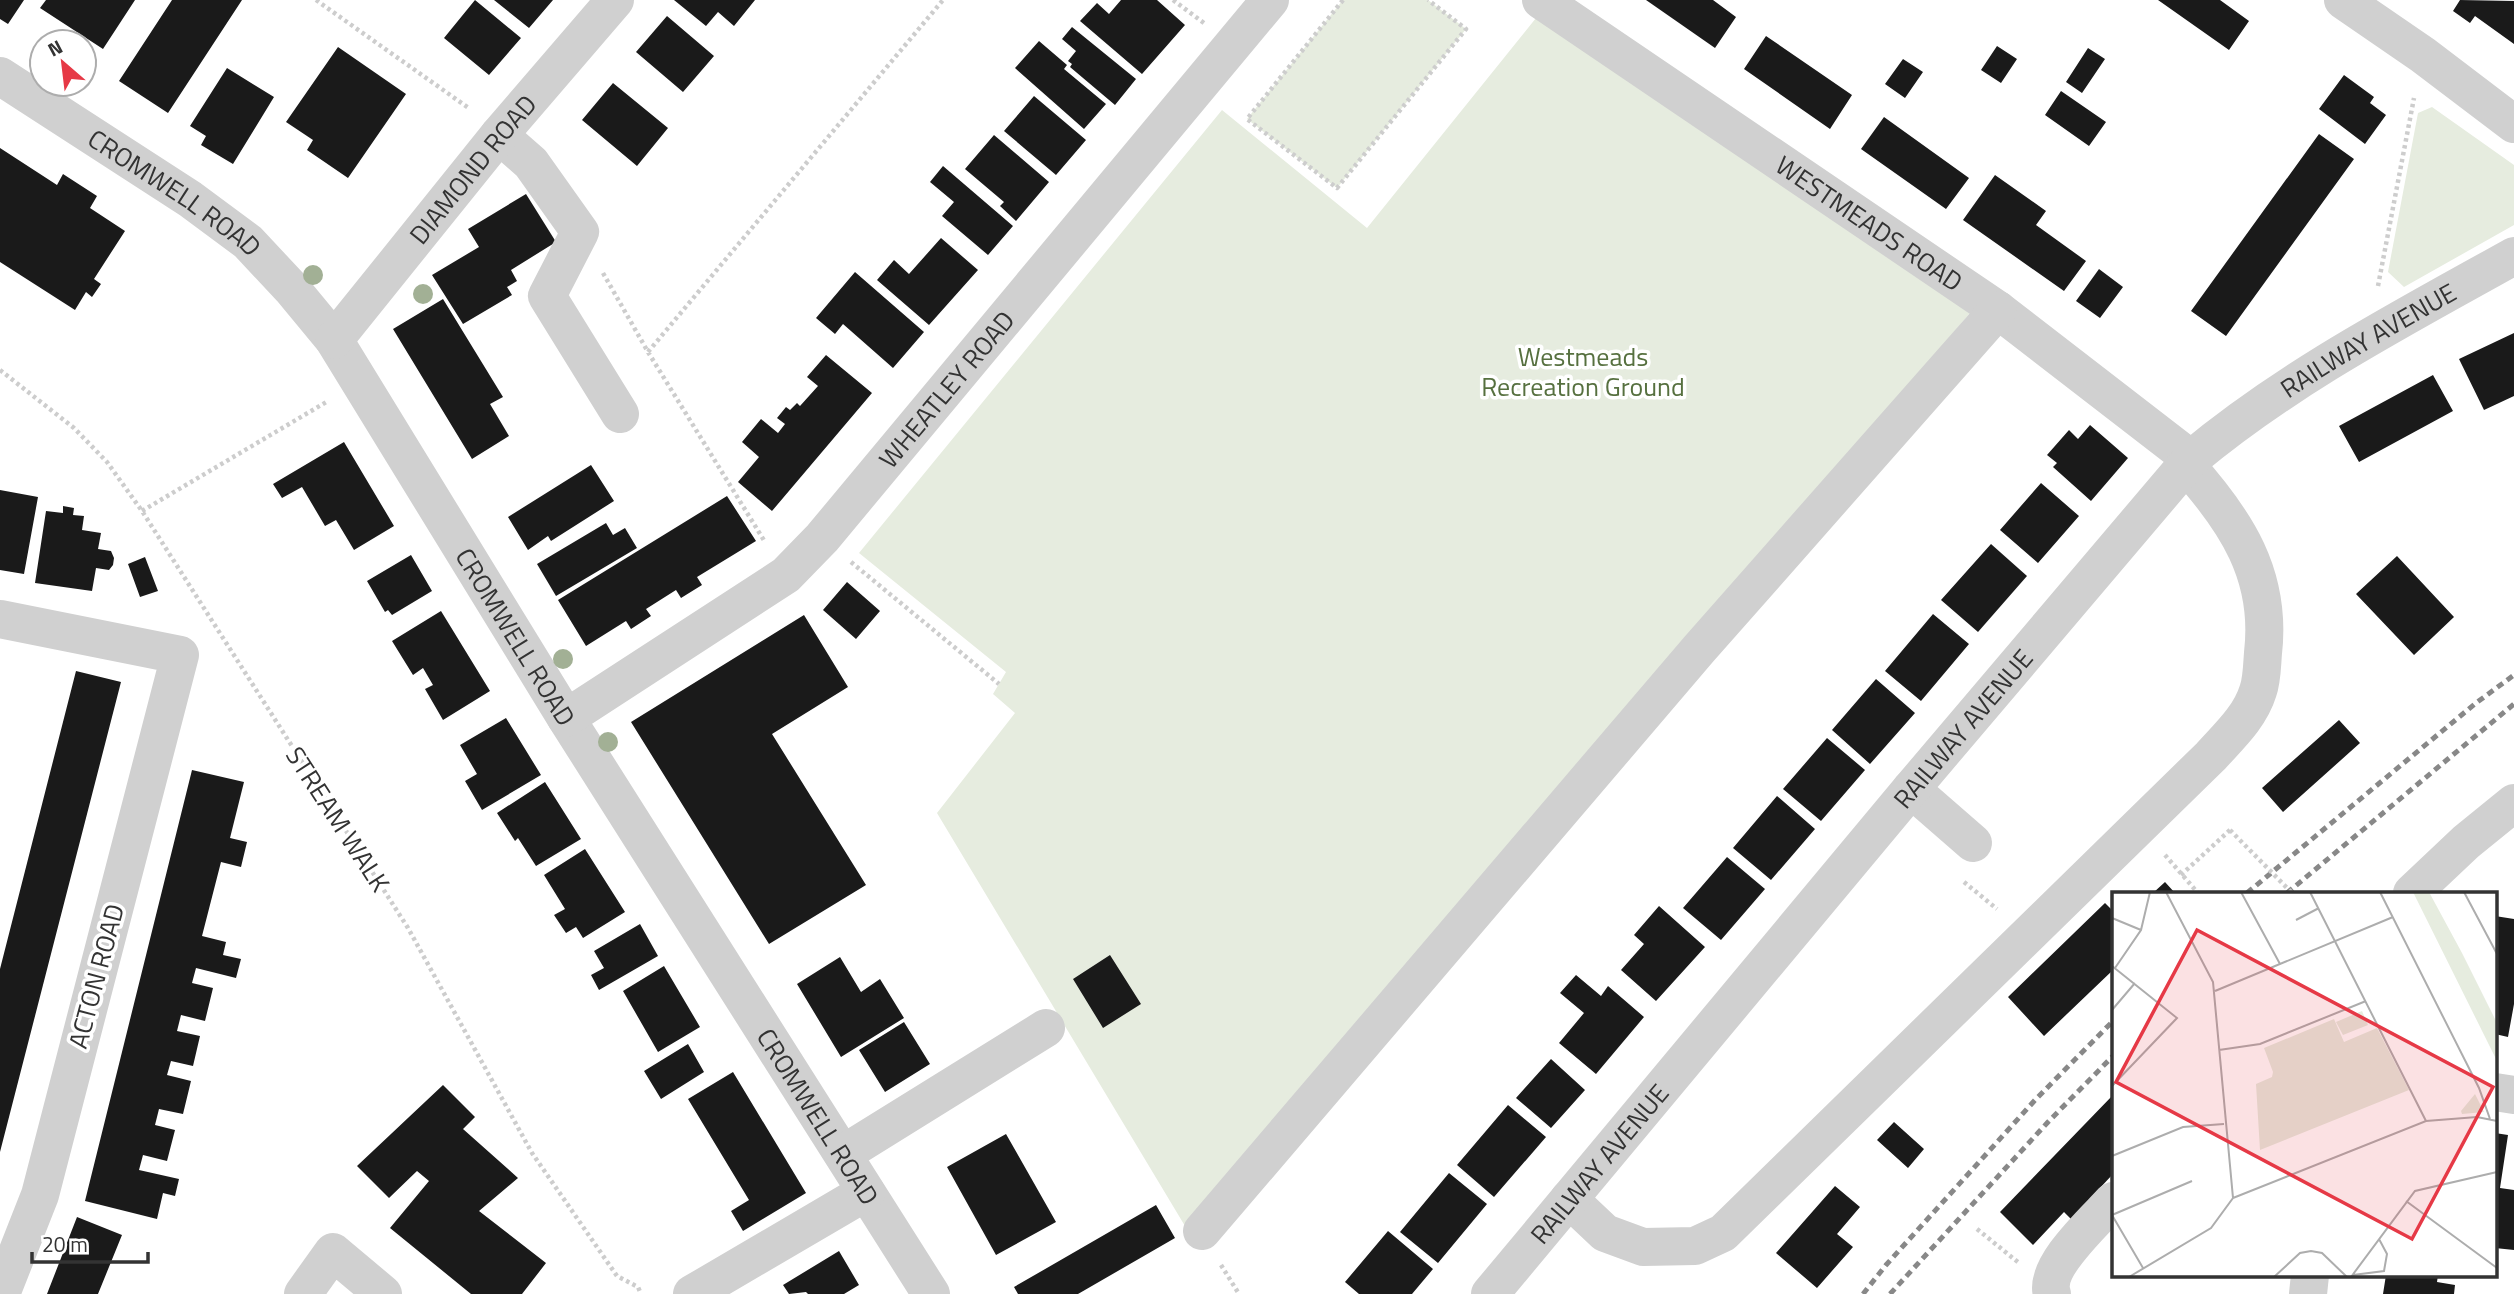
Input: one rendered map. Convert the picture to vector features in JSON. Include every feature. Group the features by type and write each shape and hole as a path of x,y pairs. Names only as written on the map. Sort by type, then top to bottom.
{"street":[{"name":"DIAMOND ROAD","path":"334,340 499,135 615,0"},
{"name":"WHEATLEY ROAD","path":"566,719 786,575 822,538 1270,0"},
{"name":"WESTMEADS ROAD","path":"1541,0 1998,310 2189,462 2237,530 2251,557 2261,596 2265,630 2259,689 2250,709 2211,756 1723,1233 1695,1246 1643,1247 1605,1233 1569,1199"},
{"path":"2343,0 2423,55 2514,124"},
{"name":"CROMWELL ROAD","path":"0,76 190,199 248,243 291,288 334,340 566,719 931,1294"},
{"path":"499,135 531,163 580,232 547,296 620,414"},
{"name":"RAILWAY AVENUE","path":"1490,1294 1911,789 2189,462 2232,425 2329,360 2514,256"},
{"path":"1202,1231 1689,660 1998,310"},
{"name":"ACTON ROAD","path":"0,619 180,655 40,1195 1,1294"},
{"path":"1911,789 1973,843"},
{"path":"2413,892 2466,842 2514,803"},
{"path":"843,1154 1046,1028"},
{"path":"2496,1093 2514,1095"},
{"path":"692,1294 866,1192"},
{"path":"2050,1291 2062,1257 2112,1202"},
{"path":"303,1294 333,1252 383,1294"},
{"path":"2308,1294 2310,1276"}],"path":[{"path":"316,0 467,107 499,135"},
{"path":"648,352 943,0"},
{"path":"1343,0 1247,118 1337,188 1466,29 1429,0"},
{"path":"2368,338 2423,55"},
{"path":"580,232 648,352 786,575"},
{"name":"STREAM WALK","path":"0,370 75,428 107,461 142,511 408,928 532,1153 617,1276 638,1286 641,1294"},
{"path":"142,511 358,383"},
{"path":"822,538 999,684"},
{"path":"2197,892 2182,875 2230,830 2290,892"},
{"path":"1958,877 2028,934"},
{"path":"1977,1229 2050,1291"}],"green space":[{"path":"1343,0 1428,0 1466,29 1337,188 1247,119"},
{"name":"Westmeads Recreation Ground","path":"1536,18 1970,313 1191,1236 937,813 1015,713 993,694 1006,672 859,553 1222,110 1367,228"},
{"path":"2432,107 2514,165 2514,225 2404,287 2388,272 2418,113"}],"building":[{"path":"0,0 24,0 8,24 0,19"},
{"path":"46,0 135,0 103,49 98,46 98,28 71,28 40,8"},
{"path":"172,0 242,0 168,113 119,81"},
{"path":"475,0 521,38 489,75 444,38"},
{"path":"494,0 553,0 529,28"},
{"path":"674,0 755,0 734,26 718,12 706,26"},
{"path":"1121,0 1157,0 1185,25 1142,74 1080,21 1097,3 1109,14"},
{"path":"1646,0 1713,0 1736,17 1715,48"},
{"path":"2158,0 2220,0 2249,21 2229,50"},
{"path":"2460,0 2514,1 2514,44 2475,16 2470,23 2453,11"},
{"path":"667,16 714,56 683,92 636,52"},
{"path":"1072,27 1136,79 1115,105 1070,67 1072,64 1068,61 1076,51 1062,39"},
{"path":"1766,36 1852,95 1830,129 1744,69"},
{"path":"1039,41 1067,65 1064,69 1106,104 1084,129 1015,68"},
{"path":"1997,46 2017,59 2001,83 1981,70"},
{"path":"338,47 406,94 348,178 307,150 313,140 286,122"},
{"path":"2088,48 2105,59 2082,93 2066,82"},
{"path":"1903,59 1923,72 1905,98 1885,84"},
{"path":"227,68 274,97 233,164 201,145 206,136 190,126"},
{"path":"2344,75 2374,97 2370,103 2386,115 2365,144 2319,109"},
{"path":"613,83 668,128 637,166 582,120"},
{"path":"2061,91 2106,122 2089,146 2045,115"},
{"path":"1034,96 1086,140 1056,175 1004,131"},
{"path":"1884,117 1969,178 1946,209 1861,149"},
{"path":"2319,134 2354,159 2226,336 2191,311"},
{"path":"994,135 1049,182 1016,221 1000,206 1004,202 965,169"},
{"path":"0,148 57,185 63,174 97,196 90,208 125,231 94,279 101,284 92,297 86,292 75,310 0,262"},
{"path":"943,166 1013,226 988,255 942,216 954,202 930,182"},
{"path":"1995,175 2046,211 2036,225 2086,261 2064,291 1963,220"},
{"path":"526,194 556,242 511,270 517,281 507,287 512,295 463,324 432,275 479,247 468,229"},
{"path":"941,238 978,270 929,325 877,280 894,260 909,274"},
{"path":"2099,269 2123,287 2100,318 2076,301"},
{"path":"855,272 924,332 893,368 843,324 835,334 816,318"},
{"path":"443,299 503,397 490,404 509,436 472,459 393,329"},
{"path":"2514,333 2514,396 2484,410 2459,359"},
{"path":"826,355 872,393 772,511 738,482 759,457 742,442 761,419 778,433 785,424 777,418 786,407 790,410 797,403 800,406 818,386 807,377"},
{"path":"2433,375 2453,411 2359,462 2339,426"},
{"path":"2090,425 2128,458 2091,501 2053,467 2057,463 2047,455 2069,430 2078,439"},
{"path":"344,442 394,526 354,550 336,520 325,526 302,487 282,498 273,484"},
{"path":"591,465 614,501 551,541 548,536 528,550 508,517"},
{"path":"2041,483 2079,516 2038,563 2000,530"},
{"path":"0,490 38,497 24,574 0,570"},
{"path":"727,496 756,541 697,577 702,585 681,598 676,590 646,609 651,616 631,629 626,621 586,646 558,600"},
{"path":"63,506 74,508 73,515 84,516 82,530 101,533 98,549 111,551 114,558 109,570 96,568 92,591 35,583 46,511 63,513"},
{"path":"606,523 613,535 625,528 637,548 556,596 537,564"},
{"path":"1991,544 2027,576 1978,632 1941,600"},
{"path":"411,555 432,591 392,615 388,610 385,612 367,581"},
{"path":"2397,556 2454,617 2414,655 2356,594"},
{"path":"145,557 158,591 140,597 128,564"},
{"path":"847,582 880,611 856,639 823,610"},
{"path":"441,611 490,691 443,720 425,689 433,685 423,668 413,675 392,641"},
{"path":"1933,614 1969,644 1921,701 1885,671"},
{"path":"804,615 848,687 772,734 866,885 769,944 631,722"},
{"path":"76,671 121,682 0,1152 0,969"},
{"path":"1876,679 1915,713 1870,764 1832,730"},
{"path":"506,718 541,775 482,810 465,781 477,774 460,745"},
{"path":"2339,720 2360,743 2283,812 2262,788"},
{"path":"1827,738 1865,770 1821,821 1783,789"},
{"path":"192,770 244,782 230,838 247,842 241,867 221,862 202,936 226,942 223,955 241,959 236,978 196,968 192,983 213,988 205,1021 181,1015 177,1031 200,1036 193,1066 171,1061 167,1075 191,1081 183,1114 159,1109 155,1125 175,1130 167,1161 143,1155 139,1170 179,1179 175,1196 163,1193 157,1219 85,1201"},
{"path":"545,782 581,839 536,866 497,813"},
{"path":"1777,796 1815,829 1771,880 1733,848"},
{"path":"585,849 625,912 583,938 576,927 566,933 554,915 565,909 544,875"},
{"path":"1727,857 1765,889 1721,940 1683,908"},
{"path":"2165,882 2174,892 2154,892"},
{"path":"2105,903 2112,910 2112,971 2044,1036 2008,997"},
{"path":"1659,906 1705,947 1656,1001 1621,970 1644,944 1634,935"},
{"path":"2496,916 2514,919 2514,1004 2508,1037 2496,1034"},
{"path":"640,924 658,956 599,990 591,975 604,968 594,951"},
{"path":"1110,955 1141,1004 1103,1028 1073,979"},
{"path":"840,957 861,992 880,979 904,1018 841,1057 797,984"},
{"path":"664,966 700,1027 658,1052 623,991"},
{"path":"1576,975 1601,996 1608,986 1644,1017 1596,1074 1559,1043 1584,1013 1560,993"},
{"path":"904,1022 930,1064 885,1092 859,1050"},
{"path":"688,1044 704,1072 661,1099 644,1071"},
{"path":"1551,1059 1585,1090 1551,1128 1516,1098"},
{"path":"733,1072 806,1193 743,1231 731,1211 749,1200 688,1099"},
{"path":"443,1085 475,1117 463,1129 518,1178 479,1211 546,1263 522,1294 471,1294 390,1228 429,1181 417,1171 389,1198 357,1166"},
{"path":"2112,1096 2112,1175 2071,1219 2064,1212 2033,1245 2000,1212"},
{"path":"1508,1105 1546,1137 1494,1197 1457,1165"},
{"path":"1894,1122 1924,1149 1908,1168 1877,1140"},
{"path":"2496,1133 2508,1135 2500,1188 2514,1190 2514,1250 2496,1248"},
{"path":"1006,1134 1056,1222 996,1255 947,1167"},
{"path":"1449,1173 1487,1204 1438,1263 1400,1232"},
{"path":"1835,1186 1860,1207 1837,1234 1853,1247 1817,1288 1776,1253"},
{"path":"1156,1205 1175,1238 1078,1294 1018,1294 1014,1287"},
{"path":"77,1217 122,1235 98,1294 47,1294"},
{"path":"1388,1231 1433,1269 1412,1294 1359,1294 1345,1282"},
{"path":"839,1251 859,1285 844,1294 789,1294 783,1285"},
{"path":"2386,1276 2438,1276 2437,1282 2455,1285 2454,1294 2383,1294"}],"railway":[{"path":"2248,892 2476,703 2514,675"},
{"path":"2288,892 2514,704"},
{"path":"1863,1294 2036,1099 2112,1022"},
{"path":"1890,1294 2048,1122 2112,1057"}]}
